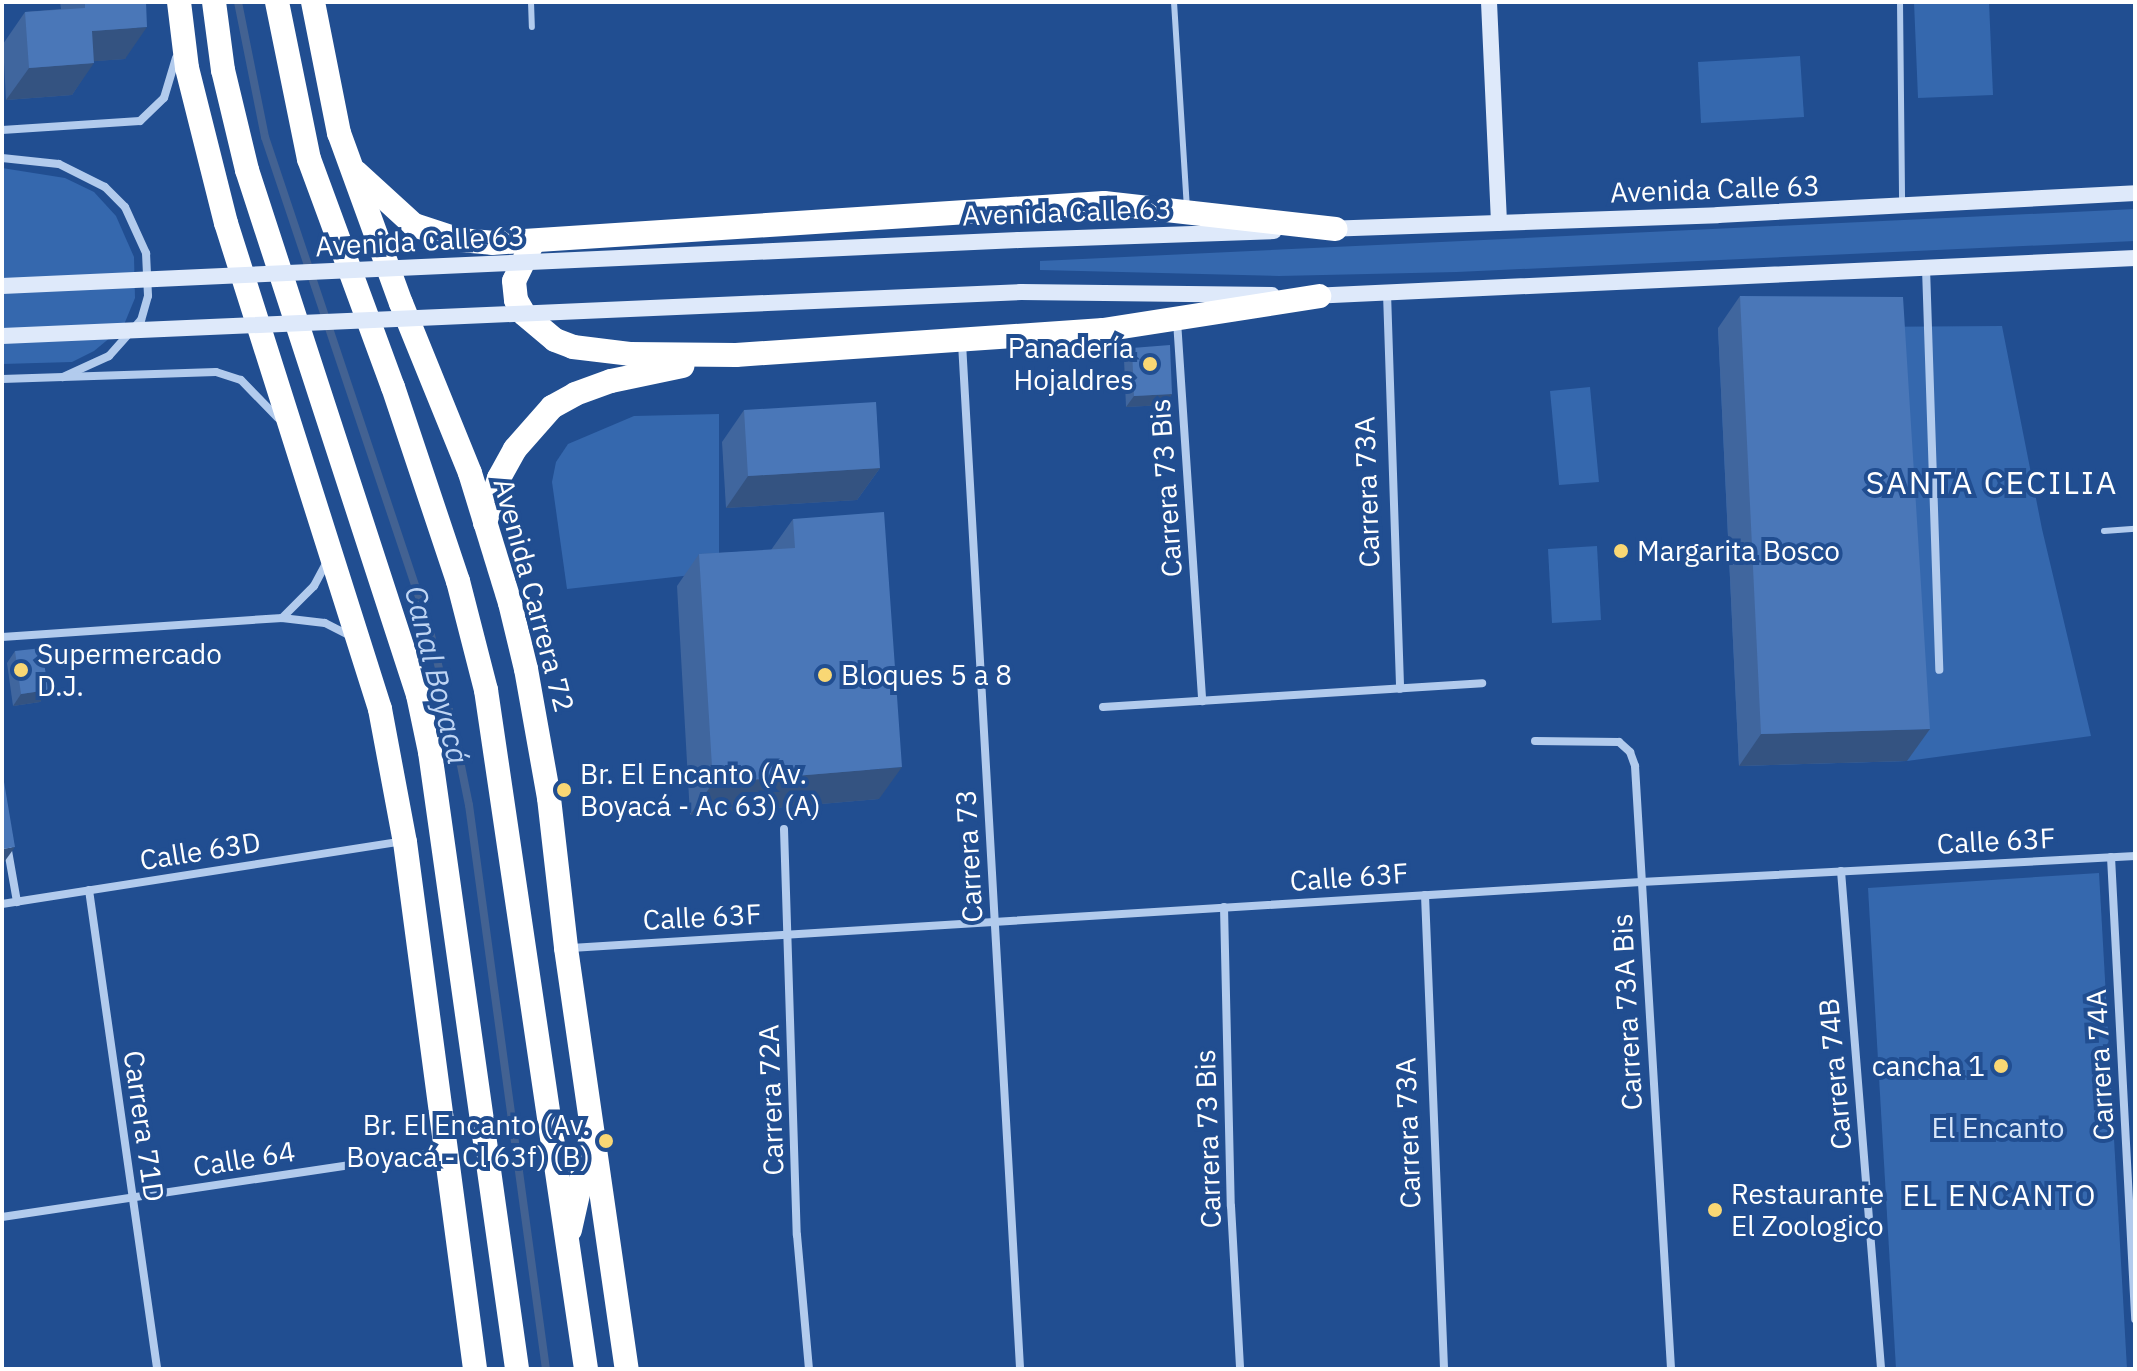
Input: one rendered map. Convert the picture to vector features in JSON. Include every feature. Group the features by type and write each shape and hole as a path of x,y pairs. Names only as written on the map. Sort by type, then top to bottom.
{"highway":[{"path":"179,2 195,104 226,223 293,438 362,643 380,709 405,842 475,1369"},
{"path":"214,2 223,70 244,160 418,695 430,752 517,1369"},
{"path":"277,2 309,159 448,552 486,690 498,750 586,1369"},
{"name":"Avenida Carrera 72","path":"313,2 334,112 350,165 470,473 510,603 539,728 566,948 627,1369"},
{"path":"195,104 244,160"},
{"path":"226,223 244,160"},
{"path":"350,165 414,225 436,234 492,243 1104,203 1188,223 1336,229"},
{"path":"534,240 514,281 516,300 538,329 573,347 630,354 736,355 1103,330 1319,296"},
{"path":"485,523 499,478 515,449 552,407 575,394 611,381 736,355"},
{"path":"566,1244 592,1132"}],"main road":[{"path":"1489,2 1499,223"},
{"name":"Avenida Calle 63","path":"1336,229 1902,206 2135,193"},
{"name":"Avenida Calle 63","path":"2,286 1019,240 1188,223"},
{"path":"2,336 1021,292 1319,296 2135,258"}],"street":[{"path":"2,130 140,121 164,98 182,30"},
{"path":"2,158 59,164 105,187 125,207 146,253 148,296 141,320 109,356 63,377"},
{"path":"1926,267 1939,670"},
{"name":"Carrera 73A","path":"1387,293 1400,689"},
{"name":"Carrera 73 Bis","path":"1177,320 1202,701"},
{"name":"Carrera 73","path":"962,340 1020,1369"},
{"path":"2,379 207,371 227,374 253,390 293,438"},
{"path":"282,618 314,586 331,548"},
{"path":"2,637 282,618 325,623 362,643"},
{"path":"1103,707 1482,683"},
{"name":"Carrera 73A Bis","path":"1535,741 1619,742 1630,752 1635,766 1671,1369"},
{"path":"4,828 17,902"},
{"name":"Carrera 72A","path":"784,829 797,1235 809,1369"},
{"name":"Calle 63D","path":"2,904 405,842"},
{"name":"Calle 63F","path":"566,948 1641,882 2135,856"},
{"name":"Carrera 74A","path":"2111,857 2133,1232 2135,1319"},
{"name":"Carrera 74B","path":"1841,871 1881,1369"},
{"name":"Carrera 71D","path":"89,890 157,1369"},
{"name":"Carrera 73A","path":"1425,895 1444,1369"},
{"name":"Carrera 73 Bis","path":"1224,907 1231,1206 1240,1369"},
{"name":"Calle 64","path":"2,1217 445,1151"}],"lane":[{"path":"531,2 532,27"},
{"path":"1174,2 1188,223"},
{"path":"1900,2 1902,206"},
{"path":"2104,531 2135,529"}],"green space":[{"path":"1914,2 1989,2 1993,95 1918,98"},
{"path":"1800,56 1804,117 1701,123 1698,62"},
{"path":"2,168 65,178 94,192 116,216 134,257 135,298 123,327 94,351 72,362 2,364"},
{"path":"2135,209 2135,241 1457,272 1279,276 1040,270 1040,261"},
{"path":"2002,326 2042,529 2091,736 1907,761 1739,766 1718,328"},
{"path":"1590,387 1599,482 1559,485 1550,391"},
{"path":"719,414 719,572 567,589 552,482 556,462 568,444 634,416"},
{"path":"1597,546 1601,620 1552,623 1548,549"},
{"name":"El Encanto","path":"2099,873 2127,1369 1896,1369 1868,888"}],"building":[{"path":"85,2 146,2 147,27 92,31 94,63 29,68 25,12 85,8"},
{"path":"1740,296 1903,297 1930,729 1761,734"},
{"path":"1170,345 1172,394 1134,396 1132,348"},
{"path":"876,402 880,468 748,476 744,410"},
{"path":"884,512 902,767 713,783 699,554 795,548 793,519"},
{"path":"42,648 48,690 21,694 15,651"},
{"path":"2,770 15,847 2,849"}],"waterway":[{"name":"Canal Boyacá","path":"238,2 265,137 429,627 453,726 469,805 546,1369"}],"place":[{"name":"Panadería Hojaldres","path":"1150,364"},
{"name":"Margarita Bosco","path":"1621,551"},
{"name":"Supermercado D.J.","path":"21,670"},
{"name":"Bloques 5 a 8","path":"825,675"},
{"name":"Br. El Encanto (Av. Boyacá - Ac 63) (A)","path":"564,790"},
{"name":"cancha 1","path":"2001,1066"},
{"name":"Br. El Encanto (Av. Boyacá - Cl 63f) (B)","path":"606,1141"},
{"name":"Restaurante El Zoologico","path":"1715,1210"}],"district":[{"name":"SANTA CECILIA","path":"1992,482"},
{"name":"EL ENCANTO","path":"2000,1195"}]}
